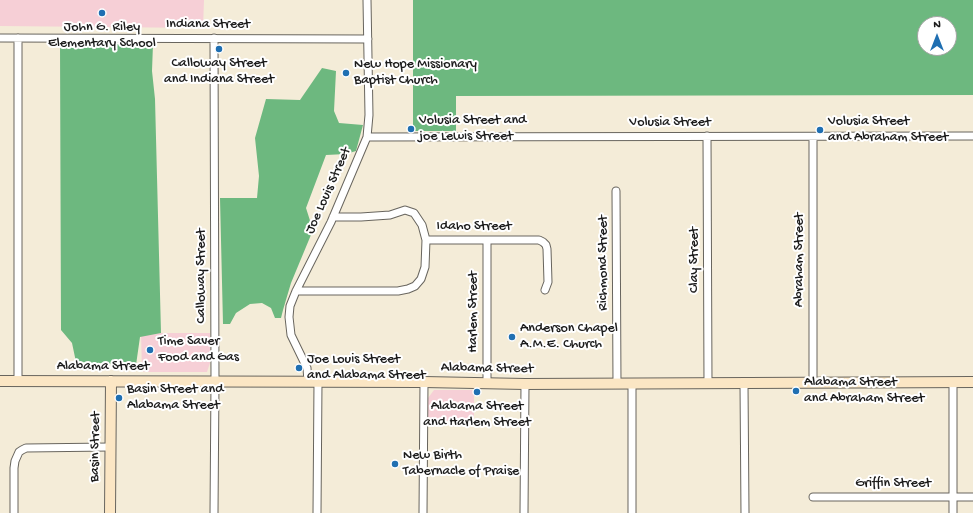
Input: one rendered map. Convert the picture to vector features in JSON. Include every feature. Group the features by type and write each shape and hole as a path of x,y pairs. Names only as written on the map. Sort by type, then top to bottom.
{"street":[{"name":"Joe Louis Street","path":"317,513 313,382 308,368 291,335 288,316 296,291 333,217 367,137 369,115 368,0"},
{"name":"Indiana Street","path":"0,38 368,39"},
{"path":"18,38 18,381"},
{"name":"Calloway Street","path":"214,38 214,513"},
{"name":"Clay Street","path":"707,136 708,384"},
{"name":"Volusia Street","path":"367,137 973,136"},
{"name":"Abraham Street","path":"813,137 813,383"},
{"name":"Richmond Street","path":"616,191 617,384"},
{"path":"333,217 390,215 405,210 414,213 422,225 426,240"},
{"name":"Idaho Street","path":"296,291 398,291 408,289 415,286 421,279 425,267 426,240 539,240 546,245 547,249 548,282 545,290"},
{"name":"Harlem Street","path":"487,240 487,383"},
{"name":"Alabama Street","path":"0,381 424,382 525,384 973,382"},
{"name":"Basin Street","path":"110,513 111,381"},
{"path":"423,513 424,382"},
{"path":"953,382 953,513"},
{"path":"524,513 525,384"},
{"path":"632,384 632,513"},
{"path":"744,384 745,513"},
{"path":"14,513 14,468 19,452 26,448 110,447"},
{"name":"Griffin Street","path":"813,497 973,497"}],"shaded area":[{"name":"John G. Riley Elementary School","path":"0,0 204,0 203,28 0,26"},
{"path":"141,333 210,333 210,363 207,372 142,371"},
{"path":"434,390 474,390 474,421 428,421 428,398"}],"green space":[{"path":"413,0 973,0 973,95 456,96 456,131 413,131"},
{"path":"60,44 153,44 152,71 155,99 161,333 140,337 136,365 76,362 72,343 61,330"},
{"path":"322,68 336,71 334,111 339,123 363,125 356,151 346,154 326,155 306,208 313,230 291,283 281,318 275,318 271,308 262,303 250,304 236,313 230,324 223,324 220,198 257,198 259,176 255,138 266,99 300,100"}],"place":[{"name":"John G. Riley Elementary School","path":"102,13"},
{"name":"Calloway Street and Indiana Street","path":"219,49"},
{"name":"New Hope Missionary Baptist Church","path":"346,73"},
{"name":"Volusia Street and joe Lewis Street","path":"411,129"},
{"name":"Volusia Street and Abraham Street","path":"820,130"},
{"name":"Anderson Chapel A.M.E. Church","path":"512,337"},
{"name":"Time Saver Food and Gas","path":"150,350"},
{"name":"Joe Louis Street and Alabama Street","path":"299,368"},
{"name":"Alabama Street and Abraham Street","path":"796,391"},
{"name":"Alabama Street and Harlem Street","path":"477,392"},
{"name":"Basin Street and Alabama Street","path":"119,398"},
{"name":"New Birth Tabernacle of Praise","path":"395,464"}]}
